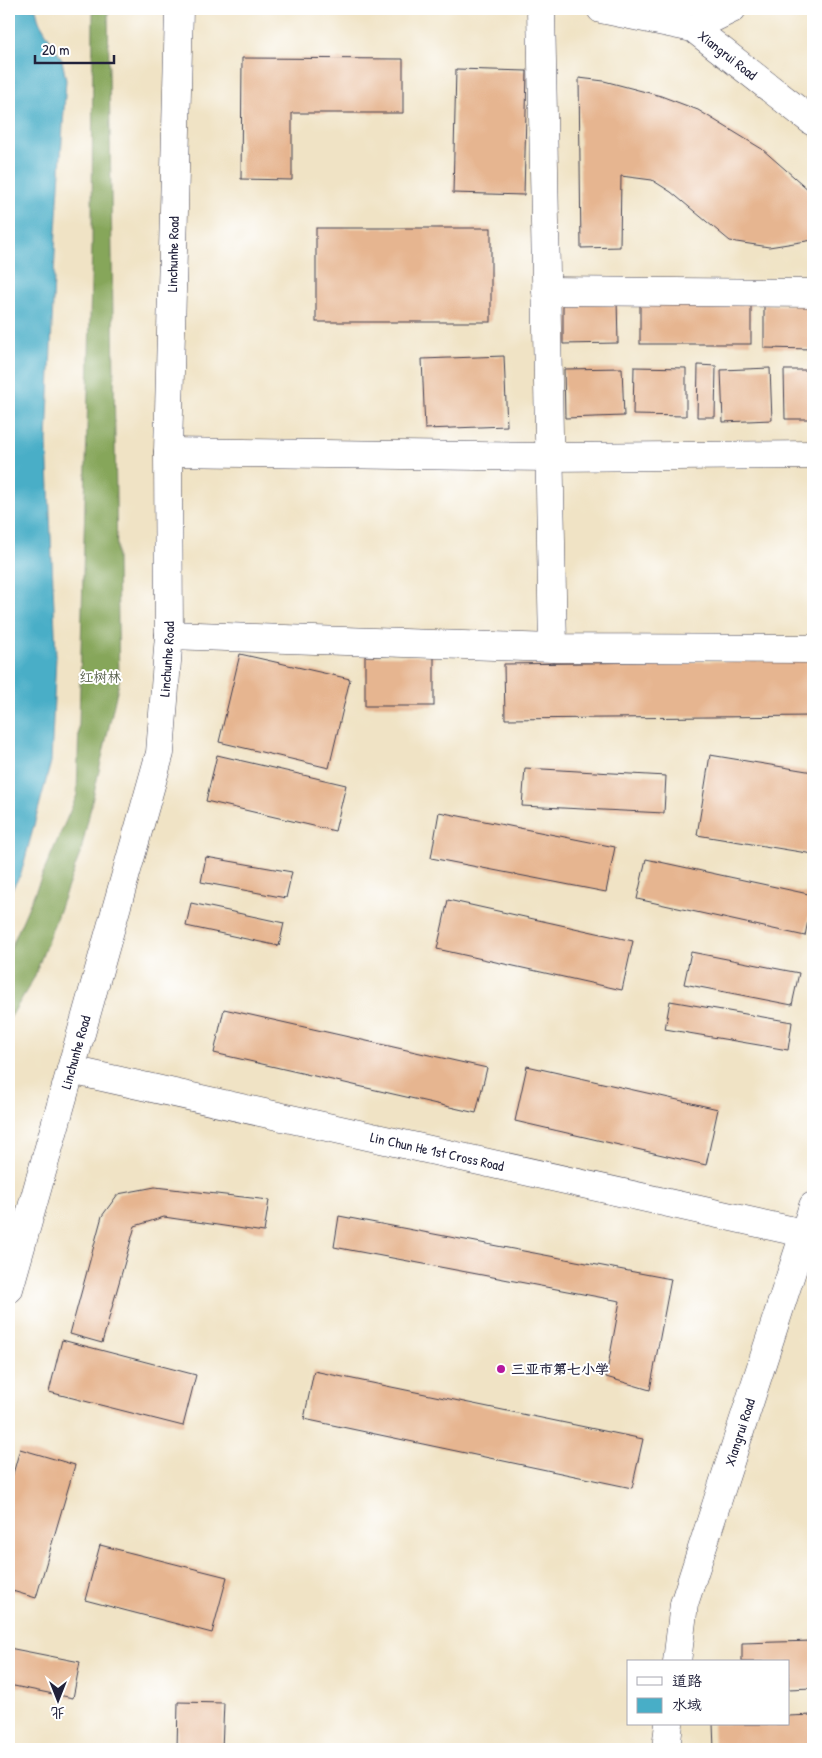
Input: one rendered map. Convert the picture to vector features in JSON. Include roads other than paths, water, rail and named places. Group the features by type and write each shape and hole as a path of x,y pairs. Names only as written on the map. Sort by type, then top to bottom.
{"street":[{"name":"Linchunhe Road","path":"9,1289 160,753 169,635 168,452 179,9"},
{"path":"541,9 553,648"},
{"name":"Xiangrui Road","path":"600,9 693,28 813,122"},
{"path":"693,28 732,9"},
{"path":"546,292 813,293"},
{"path":"168,452 549,457 813,455"},
{"path":"169,635 553,648 813,649"},
{"name":"Lin Chun He 1st Cross Road","path":"71,1070 803,1233"},
{"name":"Xiangrui Road","path":"677,1660 684,1604 813,1206"},
{"path":"666,1749 669,1726"}],"water":[{"path":"9,9 36,9 39,21 62,60 66,80 56,231 47,441 56,656 51,762 21,874 9,894"}],"place":[{"name":"三亚市第七小学","path":"501,1369"}],"park label":[{"name":"红树林","path":"100,677"}]}
